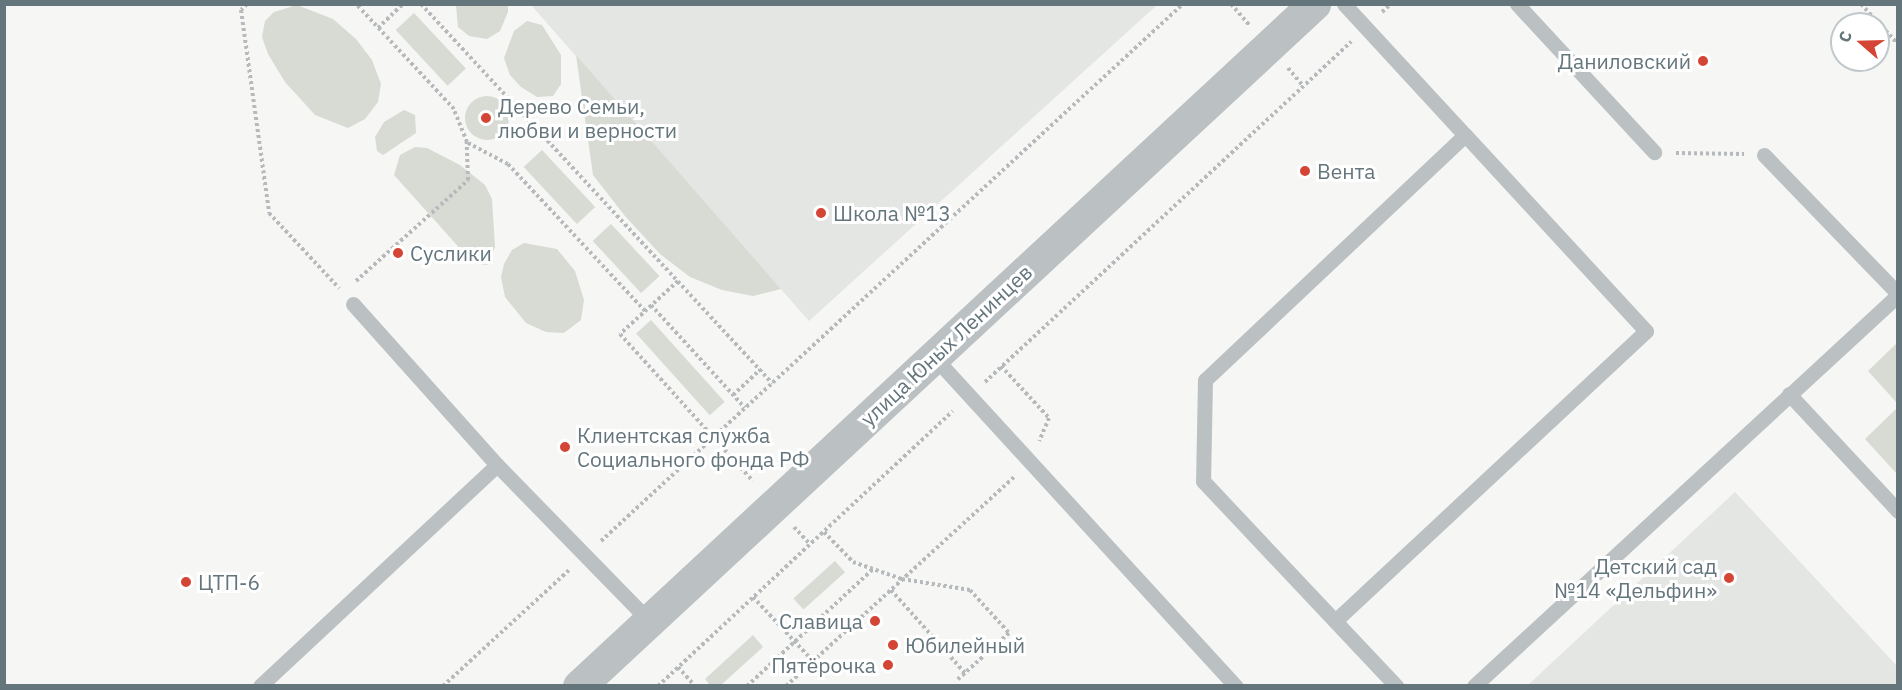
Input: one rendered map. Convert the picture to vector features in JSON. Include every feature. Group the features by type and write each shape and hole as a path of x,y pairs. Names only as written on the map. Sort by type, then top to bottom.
{"street":[{"name":"улица Юных Ленинцев","path":"579,686 1314,4"}],"lane":[{"path":"1335,621 1646,331 1344,4"},
{"path":"1517,4 1654,152"},
{"path":"1396,686 1203,481 1204,380 1465,135"},
{"path":"1474,686 1898,294 1764,155"},
{"path":"348,299 497,465 649,621"},
{"path":"933,357 1236,686"},
{"path":"1789,394 1898,511"},
{"path":"260,686 497,465"}],"path":[{"path":"247,4 242,10 269,213 348,299 468,180 467,142 454,109 356,4"},
{"path":"378,28 403,4"},
{"path":"422,4 772,383"},
{"path":"443,686 1183,4"},
{"path":"658,686 1391,4"},
{"path":"1860,4 1898,44"},
{"path":"467,142 508,164 645,311"},
{"path":"1654,152 1764,155"},
{"path":"678,281 620,334 713,437"},
{"path":"651,305 745,408"},
{"path":"1001,366 1049,418"},
{"path":"733,395 760,369"},
{"path":"786,686 1030,462"},
{"path":"824,532 853,562 902,579 970,590 1009,633 957,680"},
{"path":"747,686 874,569"},
{"path":"891,590 965,673"},
{"path":"753,597 827,676"},
{"path":"678,667 695,686"}],"shaded area":[{"path":"297,5 333,19 356,39 372,60 381,84 378,102 365,119 348,128 315,115 285,82 268,54 262,37 265,21 274,12"},
{"path":"456,5 508,5 508,12 500,31 487,39 469,36 458,27"},
{"name":"Школа №13","path":"531,5 1157,5 809,321"},
{"path":"414,13 466,69 448,86 396,30"},
{"path":"527,21 542,25 561,55 561,84 553,96 537,97 521,87 510,75 504,58 514,31"},
{"path":"576,55 781,289 753,296 722,290 690,277 660,254 625,216 593,175"},
{"path":"487,96 503,102 509,118 503,134 487,140 471,134 465,118 471,102"},
{"path":"404,110 415,115 416,133 383,155 377,151 375,137 384,122"},
{"path":"415,147 427,148 460,165 485,185 492,199 495,247 487,265 473,263 394,175 400,155"},
{"path":"542,150 595,207 577,224 524,167"},
{"path":"611,224 659,276 641,293 593,241"},
{"path":"524,243 557,249 575,271 584,300 581,320 564,333 546,332 526,323 505,297 501,277 504,264 512,250"},
{"path":"651,320 725,402 710,415 636,333"},
{"path":"1897,343 1897,403 1868,371"},
{"path":"1897,408 1897,474 1865,439"},
{"name":"Детский сад №14 «Дельфин»","path":"1735,492 1897,666 1897,685 1528,685"},
{"path":"835,561 845,572 803,610 793,598"},
{"path":"753,635 763,647 721,685 710,685 705,679"}],"place":[{"name":"Даниловский","path":"1703,61"},
{"name":"Дерево Семьи, любви и верности","path":"486,118"},
{"name":"Вента","path":"1305,171"},
{"name":"Школа №13","path":"821,213"},
{"name":"Суслики","path":"398,253"},
{"name":"Клиентская служба Социального фонда РФ","path":"565,447"},
{"name":"Детский сад №14 «Дельфин»","path":"1729,578"},
{"name":"ЦТП-6","path":"186,582"},
{"name":"Славица","path":"875,621"},
{"name":"Юбилейный","path":"893,645"},
{"name":"Пятёрочка","path":"888,665"}]}
